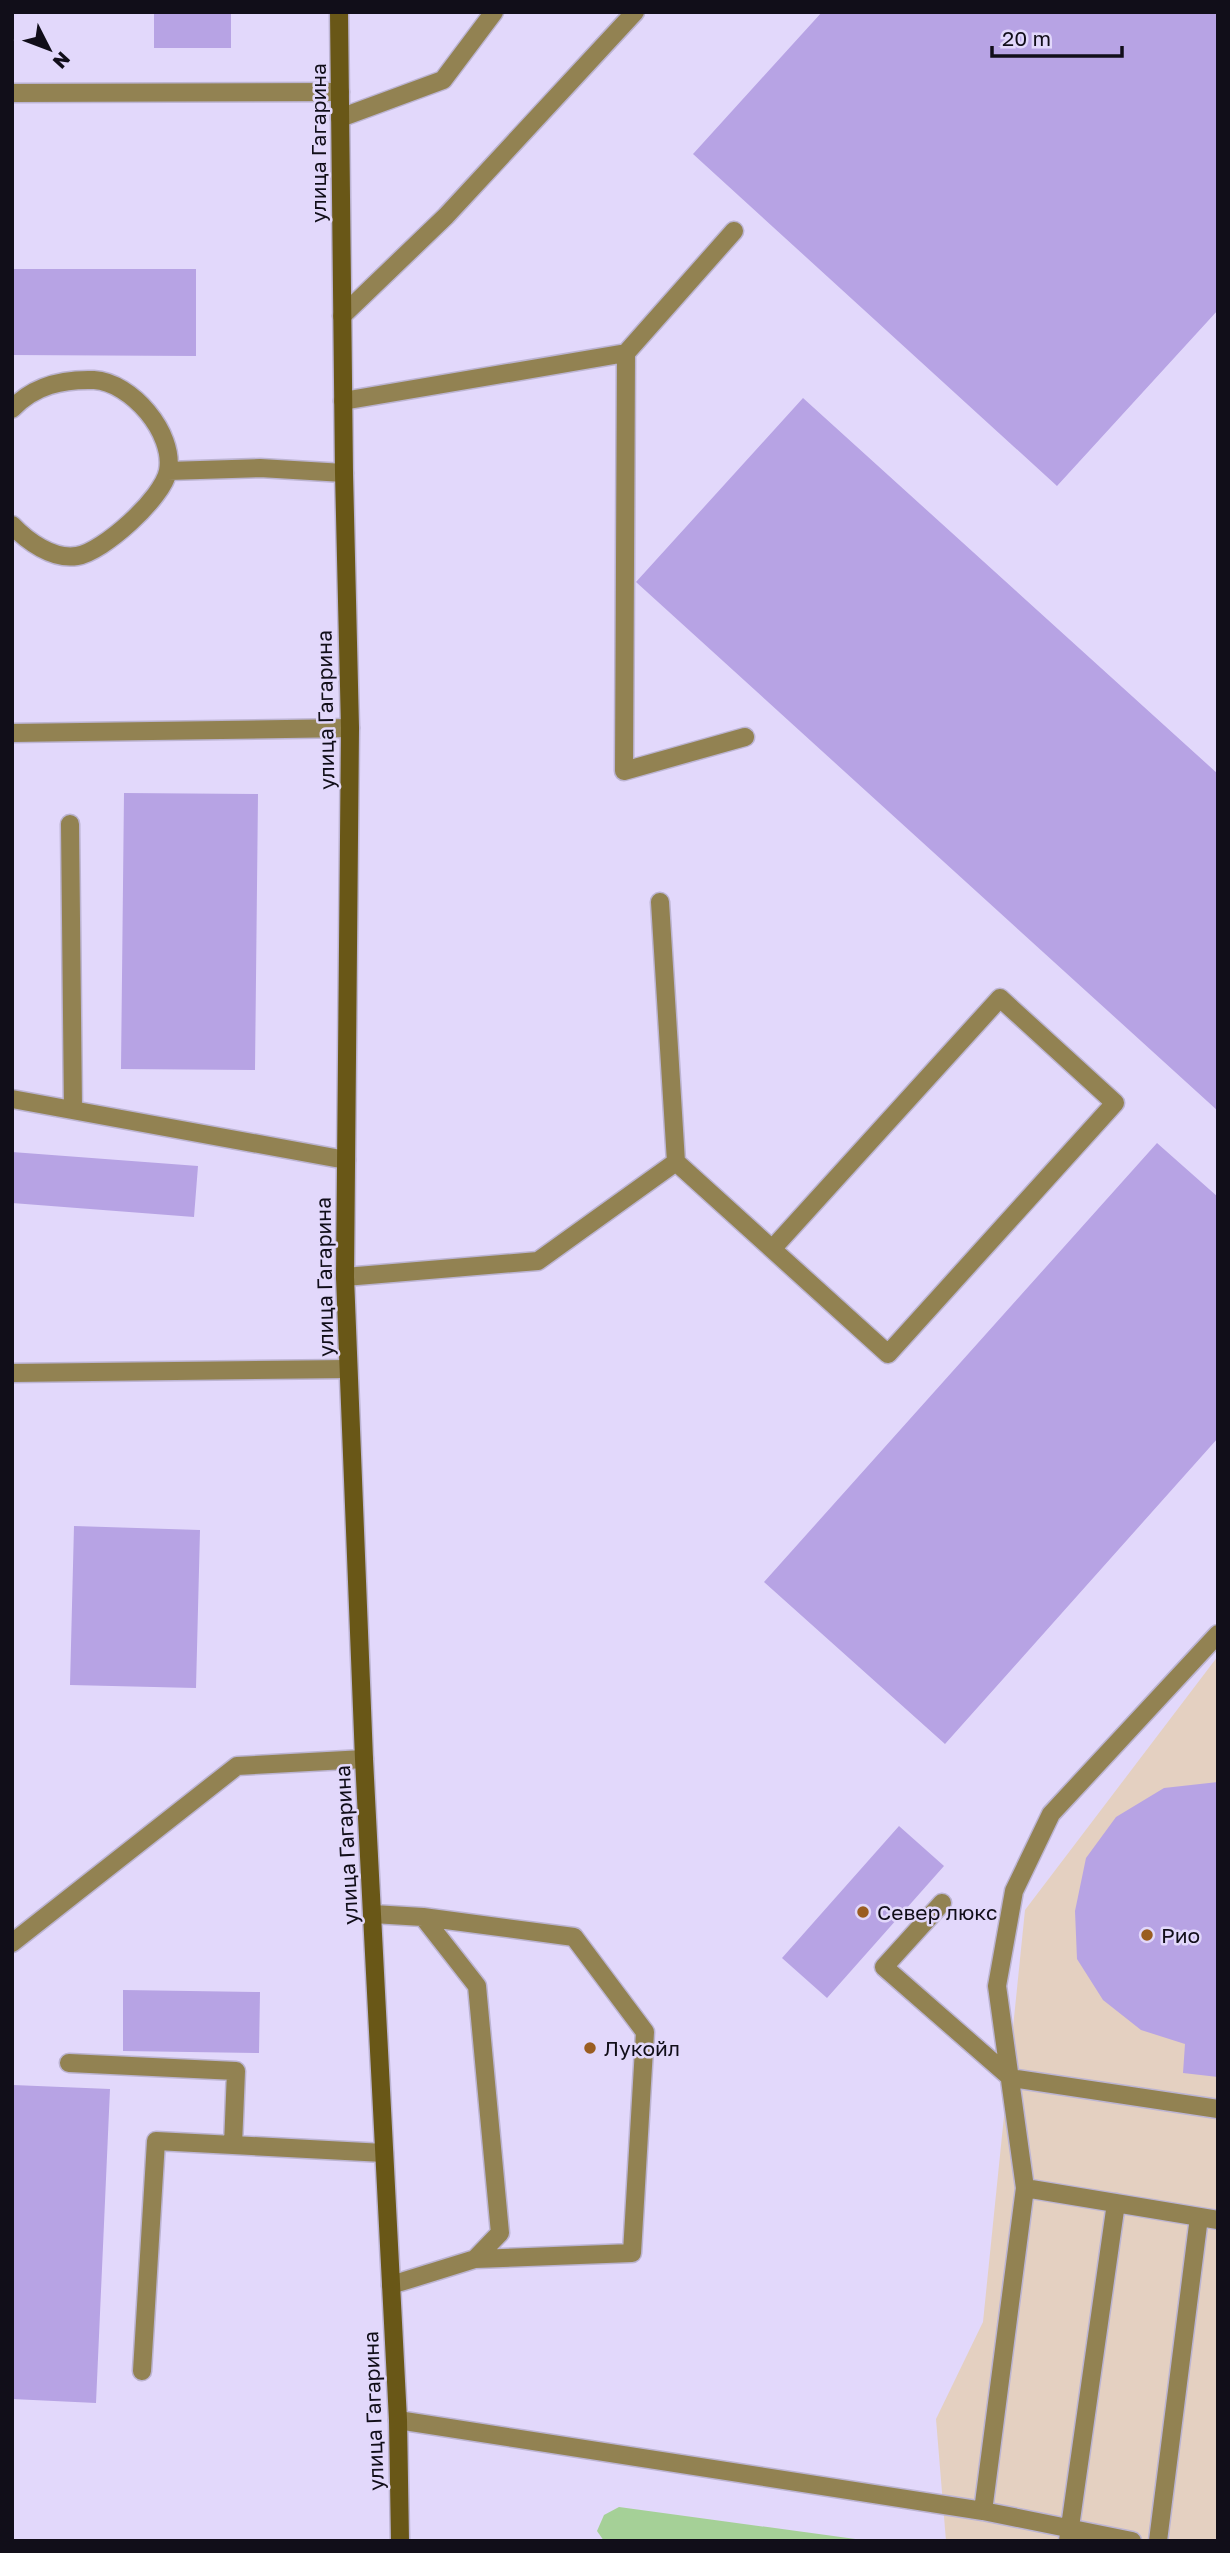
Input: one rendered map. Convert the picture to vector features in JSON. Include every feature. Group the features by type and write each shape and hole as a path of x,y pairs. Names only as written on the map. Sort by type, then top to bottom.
{"street":[{"name":"улица Гагарина","path":"339,12 350,728 345,1277 364,1759 398,2420 400,2541"},
{"path":"340,118 443,80 494,12"},
{"path":"342,316 446,216 635,12"},
{"path":"12,93 340,92"},
{"path":"343,401 626,353 734,231"},
{"path":"626,353 624,771 746,737"},
{"path":"12,410 38,388 68,379 99,381 127,393 150,414 164,441 168,471 147,507 93,551 75,557 48,551 23,537 12,525"},
{"path":"168,471 260,468 344,473"},
{"path":"12,733 350,728"},
{"path":"70,824 73,1110"},
{"path":"660,902 676,1162 888,1354 1115,1103 1000,998 773,1248"},
{"path":"12,1098 346,1160"},
{"path":"345,1277 538,1261 676,1162"},
{"path":"12,1373 348,1369"},
{"path":"984,2511 1026,2188 997,1986 1014,1891 1051,1814 1216,1637"},
{"path":"12,1943 237,1766 364,1759"},
{"path":"942,1903 884,1967 1011,2078 1218,2109"},
{"path":"373,1914 423,1917 574,1937 645,2032 632,2253 475,2259 391,2285"},
{"path":"423,1917 477,1986 500,2233 475,2259"},
{"path":"69,2063 236,2071 233,2145"},
{"path":"142,2371 156,2141 384,2153"},
{"path":"1026,2188 1218,2220"},
{"path":"1069,2535 1116,2203"},
{"path":"1158,2541 1199,2217"},
{"path":"398,2420 984,2511 1069,2535 1132,2541"}],"shaded area":[{"path":"1218,1656 1218,2541 946,2541 936,2419 983,2322 1025,1910"}],"green space":[{"path":"619,2507 870,2541 604,2541 597,2531 604,2515"}],"building":[{"path":"154,12 231,12 231,48 154,48"},
{"path":"822,12 1218,12 1218,310 1057,486 693,154"},
{"path":"12,269 196,269 196,356 12,355"},
{"path":"803,398 1218,774 1218,1111 636,582"},
{"path":"124,793 258,794 255,1070 121,1069"},
{"path":"1157,1143 1218,1197 1218,1438 945,1744 764,1582"},
{"path":"12,1152 198,1166 194,1217 12,1203"},
{"path":"74,1526 200,1530 196,1688 70,1685"},
{"name":"Рио","path":"1218,1782 1218,2077 1183,2073 1185,2044 1141,2030 1103,2000 1077,1959 1075,1911 1086,1858 1116,1817 1164,1788"},
{"name":"Север люкс","path":"899,1826 944,1866 827,1998 782,1958"},
{"path":"123,1990 260,1992 259,2053 123,2051"},
{"path":"13,2085 110,2089 96,2403 12,2399"}],"place":[{"name":"Север люкс","path":"863,1912"},
{"name":"Рио","path":"1147,1935"},
{"name":"Лукойл","path":"590,2048"}]}
